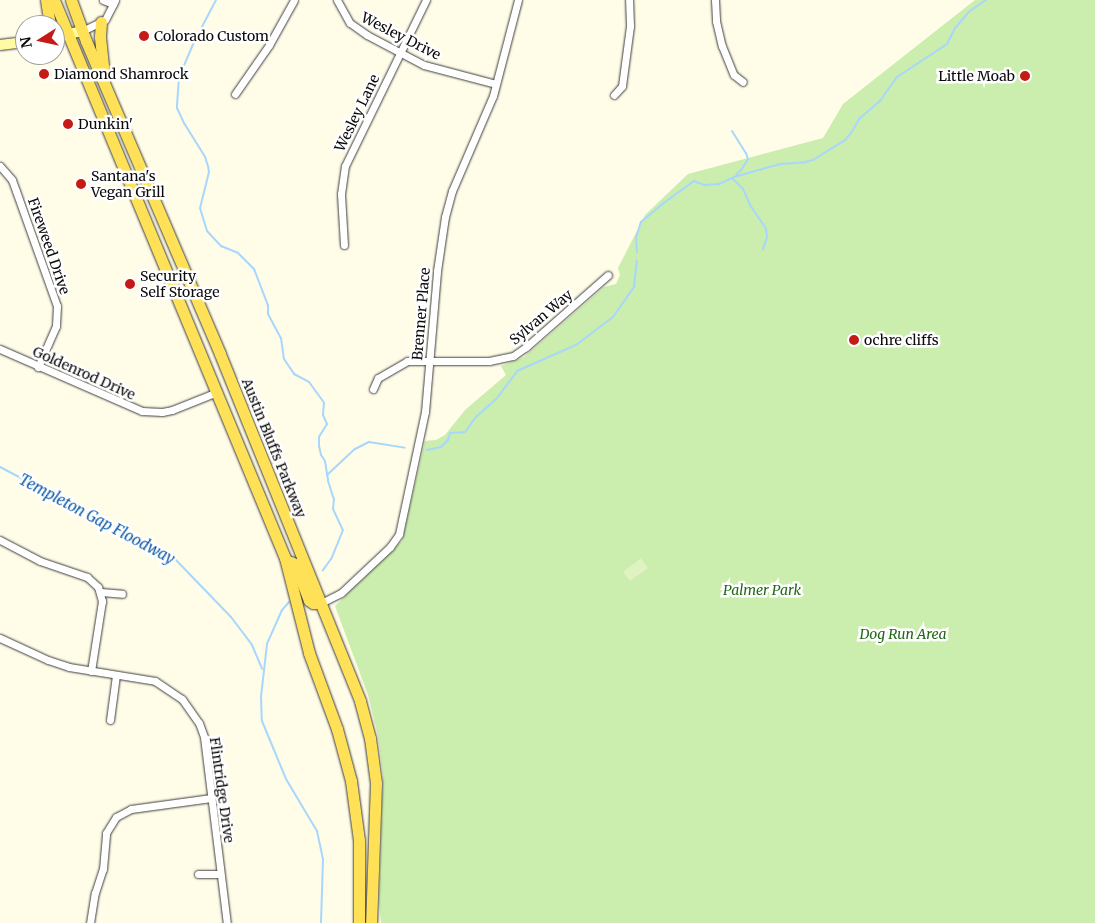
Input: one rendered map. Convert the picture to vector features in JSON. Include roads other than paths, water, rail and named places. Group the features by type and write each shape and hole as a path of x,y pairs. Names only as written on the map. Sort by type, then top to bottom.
{"main road":[{"path":"46,0 48,15"},
{"path":"54,0 285,558 309,652 337,729 351,781 360,840 360,923"},
{"name":"Austin Bluffs Parkway","path":"71,0 82,31 220,354 349,671 370,738 376,805 371,923"},
{"path":"102,22 100,46 107,90"},
{"path":"285,558 295,564 309,600 313,603 321,603"}],"street":[{"path":"67,33 82,31 102,22 108,17 114,2 103,0"},
{"path":"235,94 269,45 294,0"},
{"name":"Wesley Drive","path":"337,0 345,17 356,29 400,53 431,68 496,84"},
{"name":"Wesley Lane","path":"344,244 341,194 345,166 426,0"},
{"name":"Brenner Place","path":"321,603 341,593 390,547 399,534 425,412 437,271 445,217 452,191 488,108 518,0"},
{"path":"614,95 622,86 630,26 629,0"},
{"path":"715,0 716,21 722,46 734,75 743,82"},
{"path":"0,45 15,43"},
{"name":"Fireweed Drive","path":"0,166 12,180 57,306 56,326 38,367"},
{"name":"Sylvan Way","path":"373,389 378,378 401,364 412,360 489,361 513,356 526,347 608,275"},
{"name":"Goldenrod Drive","path":"0,349 142,411 172,410 217,392"},
{"path":"0,540 40,561 87,577 94,582 101,592 102,601 92,671"},
{"path":"101,592 122,594"},
{"name":"Flintridge Drive","path":"0,638 48,660 92,671 155,681 169,688 191,710 204,737 227,923"},
{"path":"110,720 116,674"},
{"path":"90,923 95,893 105,859 106,833 116,817 131,809 211,798"},
{"path":"198,874 220,874"}],"waterway":[{"name":"Templeton Gap Floodway","path":"216,0 194,42 179,77 177,108 205,157 208,166 209,172 200,208 207,231 221,246 238,253 254,269 268,305 268,314 281,338 284,359 294,374 309,382 324,403 323,415 327,424 319,437 319,446 325,461 328,481 334,499 333,509 343,530 331,559 323,570"},
{"path":"637,252 636,238 641,222 694,181 704,185 719,184 734,177 780,164 806,162 813,160 846,139 859,119 880,101 897,77 947,44 955,28 970,11 986,0"},
{"path":"732,131 748,159 736,175"},
{"path":"732,178 743,189 750,205 766,229 767,237 763,249"},
{"name":"Templeton Gap Floodway","path":"427,450 441,447 448,440 450,433 465,432 476,417 497,398 517,371 576,345 613,317 634,287 637,260"},
{"name":"Templeton Gap Floodway","path":"327,475 355,449 369,442 405,448"},
{"name":"Templeton Gap Floodway","path":"0,467 174,558 231,617 252,645 262,669"},
{"name":"Templeton Gap Floodway","path":"289,602 282,610 267,644 261,697 262,721 286,779 317,831 323,859 321,923"}],"place":[{"name":"Colorado Custom","path":"144,36"},
{"name":"Diamond Shamrock","path":"44,74"},
{"name":"Little Moab","path":"1025,76"},
{"name":"Dunkin'","path":"68,124"},
{"name":"Santana's Vegan Grill","path":"81,184"},
{"name":"Security Self Storage","path":"130,284"},
{"name":"ochre cliffs","path":"854,340"}],"park label":[{"name":"Palmer Park","path":"762,590"},
{"name":"Dog Run Area","path":"903,634"}]}
